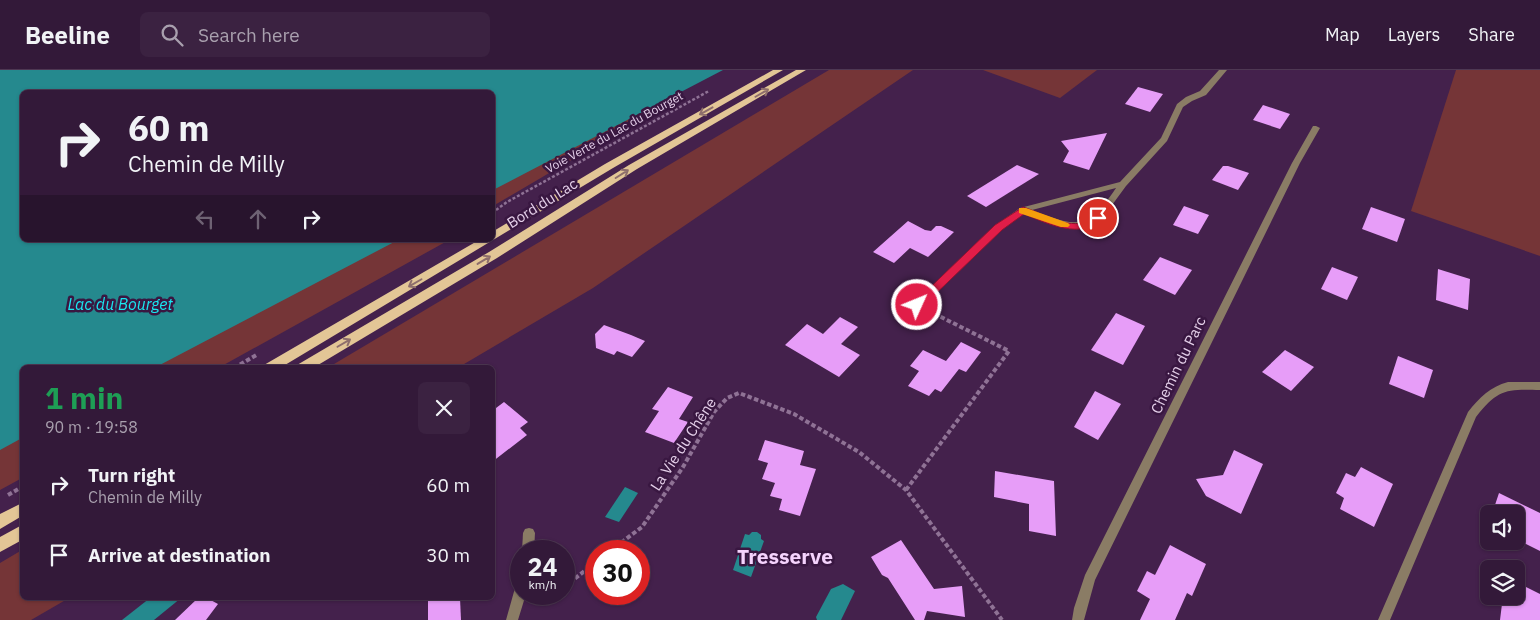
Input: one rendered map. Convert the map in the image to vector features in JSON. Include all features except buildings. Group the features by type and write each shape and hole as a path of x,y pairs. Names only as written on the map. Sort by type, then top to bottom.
{"main road":[{"name":"Bord du Lac","path":"495,235 609,166 779,70"},
{"name":"Bord du Lac","path":"307,365 494,255 634,167 802,70"},
{"path":"274,365 484,242"},
{"path":"0,522 20,510"},
{"path":"0,545 20,533"}],"street":[{"path":"1023,210 1056,224 1070,226 1089,224 1098,218 1123,184 1164,139 1180,106 1189,99 1203,93 1223,70"},
{"name":"Chemin du Parc","path":"1078,620 1089,579 1296,163 1316,128"},
{"path":"917,305 998,227 1023,210 1123,184"},
{"path":"1384,620 1472,415 1482,401 1494,390 1508,385 1540,386"},
{"path":"529,540 530,533"},
{"path":"512,620 516,605"}],"path":[{"name":"Voie Verte du Lac du Bourget","path":"495,211 507,202 714,88"},
{"path":"906,490 1009,351 917,305"},
{"name":"La Vie du Chêne","path":"625,540 642,527 683,467 714,412 727,398 739,393 794,414 851,447 906,490 1002,620"},
{"path":"0,500 20,488"},
{"path":"575,578 585,571"}],"shaded area":[{"path":"829,70 913,70 593,288 462,365 332,365"},
{"path":"983,70 1097,70 1060,98"},
{"path":"1456,70 1540,70 1540,256 1411,211"},
{"path":"630,102 644,116 495,205 495,170"},
{"path":"322,242 445,242 224,365 20,365 20,479 0,490 0,333"},
{"path":"20,551 20,600 66,600 31,620 0,620 0,563"}],"water":[{"name":"Lac du Bourget","path":"0,70 723,70 495,189 495,90 20,90 20,242 394,242 160,365 20,365 20,439 0,450"},
{"path":"625,487 638,493 619,522 605,517"},
{"path":"752,532 757,532 761,535 761,539 764,541 751,577 733,570 745,534 749,535"},
{"path":"843,584 855,591 841,620 817,620 816,617 831,589"},
{"path":"147,600 179,600 154,620 122,620"}],"slow traffic":[{"path":"1023,211 1056,224 1065,225"}],"district":[{"name":"Tresserve","path":"785,556"}],"route":[{"path":"917,305 998,227 1023,210 1056,224 1070,226 1089,224 1098,218"}]}
